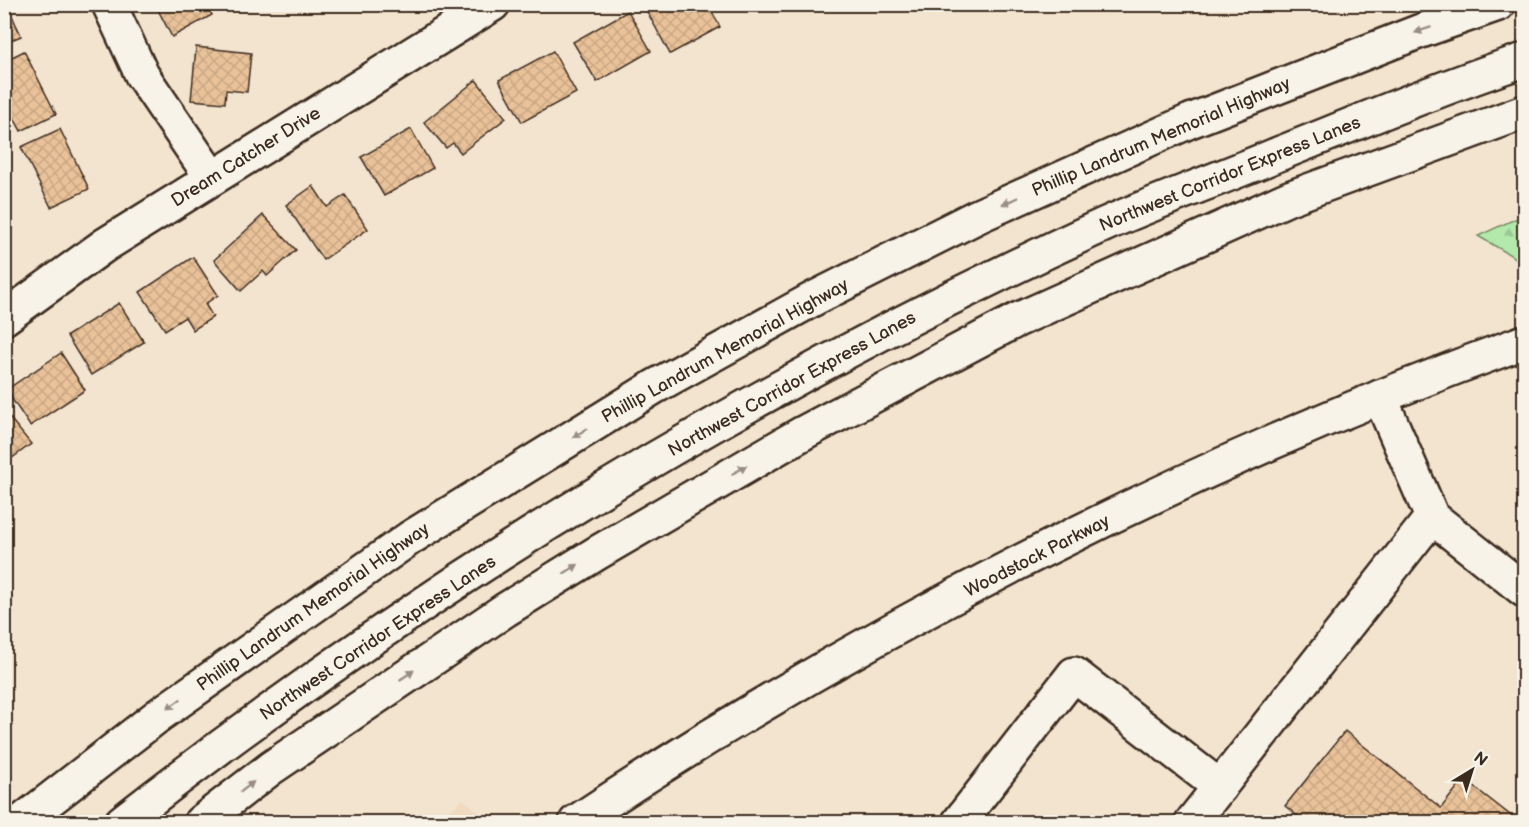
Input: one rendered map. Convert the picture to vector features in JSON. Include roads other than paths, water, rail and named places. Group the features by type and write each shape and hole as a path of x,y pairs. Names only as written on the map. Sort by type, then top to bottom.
{"main road":[{"path":"109,4 142,75 212,178"},
{"name":"Dream Catcher Drive","path":"4,318 105,245 492,4"},
{"name":"Phillip Landrum Memorial Highway","path":"21,822 159,715 410,538 654,387 815,298 988,211 1190,121 1418,32 1498,4"},
{"name":"Northwest Corridor Express Lanes","path":"122,822 209,755 356,649 549,524 769,394 921,312 1101,226 1457,82 1524,60"},
{"path":"201,822 271,768 505,610 803,433 1017,320 1289,198 1524,112"},
{"name":"Woodstock Parkway","path":"576,822 731,723 933,609 1136,506 1238,458 1380,397 1524,342"},
{"path":"1380,397 1432,517 1524,590"},
{"path":"1192,822 1432,517"},
{"path":"959,822 1074,674 1220,787"}]}
